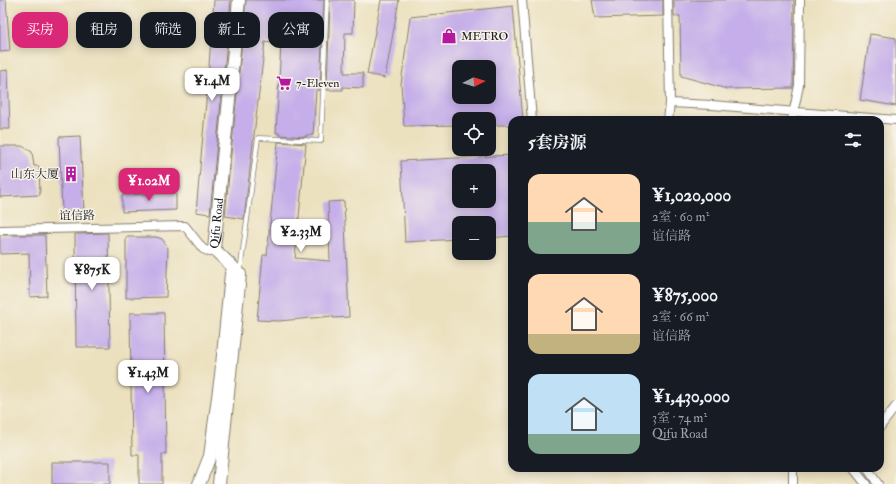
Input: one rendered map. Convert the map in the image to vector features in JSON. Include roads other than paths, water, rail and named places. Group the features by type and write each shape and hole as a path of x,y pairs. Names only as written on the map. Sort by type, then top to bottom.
{"main road":[{"name":"Qifu Road","path":"212,250 231,53 234,0"},
{"name":"Qifu Road","path":"212,250 239,0"},
{"name":"Qifu Road","path":"212,250 236,274"},
{"path":"200,484 210,456 236,274"},
{"path":"219,484 236,274"}],"street":[{"path":"522,0 532,116"},
{"path":"668,0 670,103 668,116"},
{"path":"793,116 799,86 800,0"},
{"path":"670,103 851,116"},
{"path":"884,119 896,120"},
{"name":"谊信路","path":"0,230 185,226 203,249 212,250"},
{"path":"884,422 896,406"},
{"path":"792,484 794,472"},
{"path":"856,472 866,484"},
{"path":"870,472 878,484"}],"lane":[{"path":"236,274 258,138 321,142 327,0"}],"place":[{"name":"METRO","path":"449,36"},
{"name":"7-Eleven","path":"284,83"},
{"name":"山东大厦","path":"71,174"}]}
